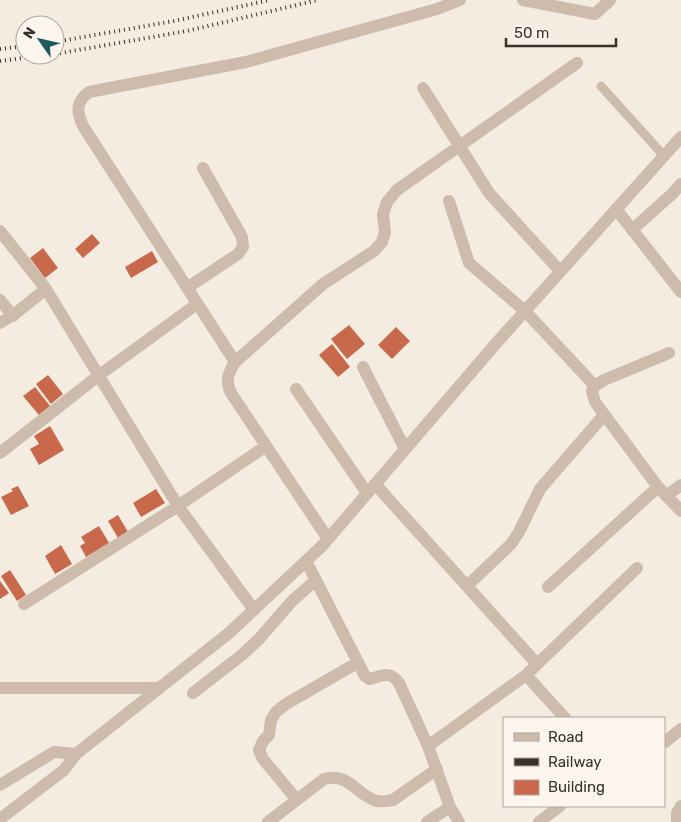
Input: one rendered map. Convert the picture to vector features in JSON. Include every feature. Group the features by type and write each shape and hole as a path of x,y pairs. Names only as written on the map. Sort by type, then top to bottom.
{"street":[{"path":"235,362 82,126 78,116 80,99 89,92 246,62 437,9 460,0"},
{"path":"523,0 595,14 610,0"},
{"path":"328,539 231,393 227,384 228,374 235,362 324,284 374,251 382,242 385,232 383,214 387,202 397,190 577,63"},
{"path":"424,88 489,193 560,271"},
{"path":"0,819 64,770 76,754 229,633 328,539 560,271 681,137"},
{"path":"187,288 238,254 243,247 242,237 203,168"},
{"path":"632,230 681,184"},
{"path":"449,201 469,263 525,311 595,386"},
{"path":"616,209 681,292"},
{"path":"0,231 46,289 178,506 254,610"},
{"path":"0,323 12,316 46,289"},
{"path":"0,300 12,316"},
{"path":"1,449 197,304"},
{"path":"669,354 604,380 595,386 592,391 595,402 604,415 662,492 681,511"},
{"path":"363,368 405,449"},
{"path":"296,389 371,488 467,586 537,664"},
{"path":"467,586 511,544 540,489 604,415"},
{"path":"24,604 178,506 266,446"},
{"path":"548,588 662,492 681,485"},
{"path":"306,561 365,676 369,679 390,674 394,676 428,746 450,807 459,822"},
{"path":"428,746 526,675 637,568"},
{"path":"194,694 243,654 259,639 292,601 316,580"},
{"path":"297,800 263,759 259,750 269,735 271,720 276,712 286,704 358,664"},
{"path":"526,675 563,717"},
{"path":"0,688 160,688"},
{"path":"666,741 679,733"},
{"path":"0,785 54,752 76,754"},
{"path":"268,822 324,779 333,776 345,780 376,801 393,800 437,769"},
{"path":"677,822 677,812 681,806"},
{"path":"428,822 450,807"},
{"path":"539,822 559,807"}],"lane":[{"path":"601,86 664,156"}],"building":[{"path":"92,234 100,243 83,258 75,249"},
{"path":"43,248 58,268 45,278 30,258"},
{"path":"152,251 158,262 131,278 125,267"},
{"path":"349,325 365,344 347,359 331,339"},
{"path":"396,327 410,341 392,359 378,345"},
{"path":"332,344 350,367 338,377 319,355"},
{"path":"48,375 63,394 51,404 36,384"},
{"path":"35,387 50,406 39,415 23,396"},
{"path":"50,426 64,450 39,465 30,449 39,444 34,436"},
{"path":"18,486 29,506 11,515 1,497"},
{"path":"156,489 165,503 141,517 133,503"},
{"path":"118,515 128,532 118,538 108,521"},
{"path":"99,526 109,543 86,557 80,546 85,543 81,537"},
{"path":"61,545 72,564 55,574 45,556"},
{"path":"10,570 26,595 17,601 1,576"},
{"path":"0,581 9,593 0,599"}],"railway":[{"path":"65,40 174,21 270,0"},
{"path":"65,52 187,31 318,0"},
{"path":"0,49 15,47"},
{"path":"0,61 15,59"}]}
